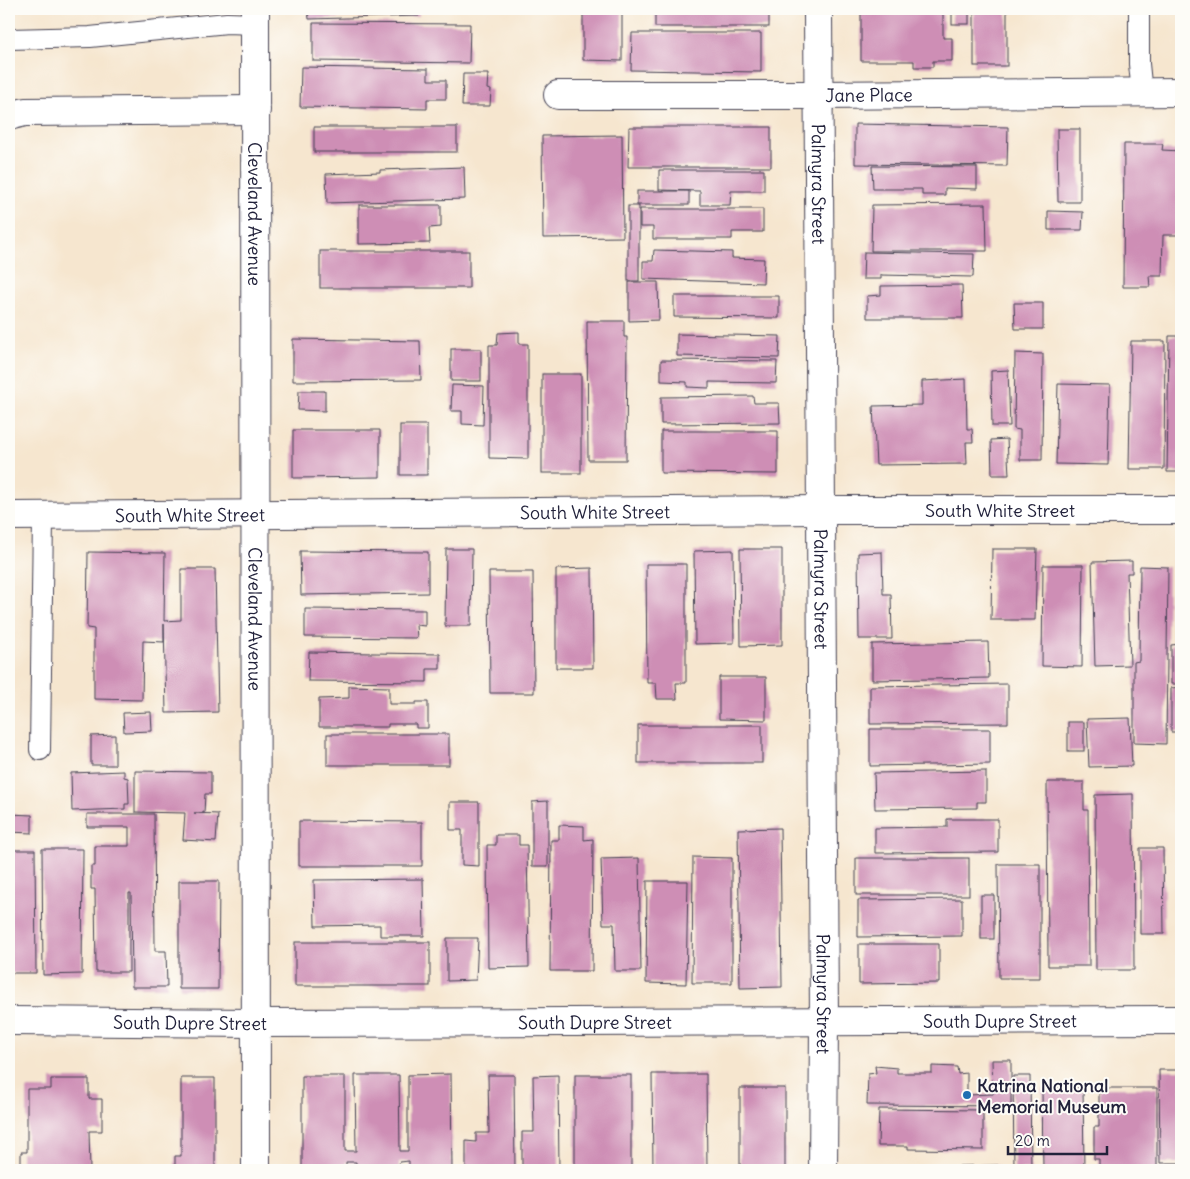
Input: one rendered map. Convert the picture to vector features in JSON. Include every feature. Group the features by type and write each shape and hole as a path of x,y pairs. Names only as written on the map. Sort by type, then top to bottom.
{"street":[{"name":"Palmyra Street","path":"818,9 824,1021 823,1170"},
{"name":"Cleveland Avenue","path":"255,16 256,1170"},
{"name":"Jane Place","path":"558,95 1181,92"},
{"path":"9,116 25,112 256,110"},
{"name":"South White Street","path":"9,516 820,510 1181,510"},
{"name":"South Dupre Street","path":"9,1021 255,1023 1181,1020"}],"lane":[{"path":"1138,9 1139,64 1142,93"},
{"path":"9,39 90,37 227,23 255,16"},
{"path":"40,750 43,516"}],"building":[{"path":"308,9 419,9 419,16 309,19"},
{"path":"583,9 622,9 622,61 583,60"},
{"path":"655,9 769,9 769,27 655,27"},
{"path":"861,9 943,9 943,38 952,38 952,61 933,61 933,67 914,67 914,61 861,61"},
{"path":"952,9 969,9 969,24 952,24"},
{"path":"974,9 1007,9 1007,66 974,66"},
{"path":"313,23 470,24 469,63 313,61"},
{"path":"632,33 761,33 761,72 631,70"},
{"path":"301,67 428,69 428,80 446,80 446,99 427,99 427,109 300,107"},
{"path":"463,74 488,74 487,89 491,90 490,106 462,106"},
{"path":"855,124 1008,127 1007,166 855,164"},
{"path":"314,127 457,127 457,152 314,152"},
{"path":"629,127 771,127 771,167 628,167"},
{"path":"1057,129 1080,129 1080,202 1058,202"},
{"path":"622,135 623,237 543,238 542,136"},
{"path":"1124,144 1163,144 1162,150 1181,151 1181,235 1163,235 1162,276 1149,276 1150,287 1123,287"},
{"path":"872,166 977,167 977,189 945,188 945,195 922,195 922,189 873,189"},
{"path":"464,167 465,199 327,203 326,174"},
{"path":"659,170 764,170 764,191 731,191 730,205 700,205 700,191 659,190"},
{"path":"637,191 689,191 689,205 637,205"},
{"path":"986,204 987,251 871,251 872,205"},
{"path":"359,205 441,205 441,227 429,228 430,243 359,244"},
{"path":"628,206 639,206 639,281 628,281"},
{"path":"640,209 763,209 763,232 732,232 732,239 653,239 653,227 640,227"},
{"path":"1048,211 1083,212 1082,230 1048,230"},
{"path":"654,250 732,252 732,258 764,259 763,283 643,279 643,261 653,261"},
{"path":"320,251 469,251 469,288 320,288"},
{"path":"864,252 974,254 973,277 881,275 881,279 863,279"},
{"path":"629,282 658,282 659,320 629,321"},
{"path":"962,285 963,318 867,318 867,296 881,295 881,286"},
{"path":"674,296 779,296 779,318 674,317"},
{"path":"1014,303 1043,303 1043,329 1015,329"},
{"path":"587,321 624,321 624,337 627,337 626,460 588,460"},
{"path":"519,332 519,344 528,344 528,459 489,458 489,345 497,345 498,333"},
{"path":"677,334 780,336 779,358 677,356"},
{"path":"1169,336 1181,336 1181,472 1167,472"},
{"path":"293,339 420,341 421,380 293,381"},
{"path":"1131,341 1165,341 1164,469 1129,469"},
{"path":"451,349 481,349 481,381 451,381"},
{"path":"1015,353 1043,354 1042,460 1020,460 1020,430 1014,429"},
{"path":"661,360 777,361 776,383 709,382 709,388 687,387 687,382 661,381"},
{"path":"1008,370 1010,426 992,426 991,371"},
{"path":"542,374 581,374 581,473 542,473"},
{"path":"966,379 967,429 972,429 973,442 966,442 967,464 876,465 873,406 922,405 922,381"},
{"path":"1058,384 1110,385 1108,465 1056,464"},
{"path":"452,385 484,386 483,425 462,424 462,411 451,411"},
{"path":"299,391 325,391 325,411 298,410"},
{"path":"753,396 754,403 779,403 780,423 661,424 661,397"},
{"path":"400,425 427,425 427,475 400,475"},
{"path":"293,430 380,430 380,477 293,478"},
{"path":"661,431 778,431 778,474 661,473"},
{"path":"1007,439 1009,475 992,475 991,440"},
{"path":"446,549 472,549 471,626 445,626"},
{"path":"740,549 782,549 782,645 741,646"},
{"path":"992,549 1037,549 1035,620 991,620"},
{"path":"733,550 734,643 695,644 694,551"},
{"path":"300,551 428,552 428,593 301,595"},
{"path":"88,552 165,553 164,621 181,620 181,569 215,569 218,712 166,713 164,624 164,642 143,641 142,700 94,699 94,629 87,628"},
{"path":"882,552 883,594 891,594 892,639 859,639 858,553"},
{"path":"1132,561 1132,573 1127,573 1130,665 1095,666 1092,562"},
{"path":"646,564 686,564 686,683 676,683 677,699 657,699 656,683 647,683"},
{"path":"1043,565 1083,565 1082,667 1042,666"},
{"path":"1140,566 1168,567 1166,744 1134,743 1134,662 1139,661"},
{"path":"592,568 593,668 556,668 556,569"},
{"path":"489,572 533,572 534,693 490,693"},
{"path":"305,609 425,610 425,626 416,625 417,638 305,637"},
{"path":"988,642 989,678 872,680 872,644"},
{"path":"1181,644 1181,684 1171,684 1171,645"},
{"path":"309,652 440,654 440,669 427,669 427,682 308,681"},
{"path":"719,677 766,677 766,720 719,719"},
{"path":"1008,684 1008,723 870,724 870,686"},
{"path":"349,686 389,687 389,704 428,702 428,728 416,728 416,724 388,724 388,727 319,727 319,699 349,698"},
{"path":"1181,687 1181,732 1171,732 1171,688"},
{"path":"151,712 152,731 124,732 123,713"},
{"path":"1130,718 1132,766 1089,767 1087,719"},
{"path":"1068,722 1084,722 1084,751 1068,751"},
{"path":"638,725 762,725 762,763 638,763"},
{"path":"870,729 990,729 990,764 870,766"},
{"path":"327,734 449,734 449,765 327,765"},
{"path":"115,735 115,765 91,765 91,736"},
{"path":"124,771 124,777 128,778 129,804 125,804 125,809 72,811 71,773"},
{"path":"135,771 211,772 211,794 205,794 204,813 194,813 218,814 216,842 183,840 185,813 135,812"},
{"path":"986,771 986,802 977,802 977,808 875,809 874,773"},
{"path":"1047,782 1084,782 1084,810 1088,810 1089,966 1048,966"},
{"path":"1133,794 1134,970 1096,970 1095,795"},
{"path":"548,801 548,866 532,866 532,802"},
{"path":"450,802 479,802 479,866 462,865 462,830 450,830"},
{"path":"9,814 32,815 32,833 9,832"},
{"path":"87,814 154,814 155,951 166,951 167,987 132,987 131,893 129,893 129,972 96,972 95,889 91,889 91,866 95,866 95,846 129,846 129,827 87,827"},
{"path":"947,819 998,819 998,852 875,853 875,828 947,827"},
{"path":"299,821 422,822 422,866 299,866"},
{"path":"559,825 584,826 584,840 593,839 592,971 550,971 551,840 559,840"},
{"path":"780,828 782,987 740,988 738,829"},
{"path":"496,835 519,835 519,845 527,845 529,967 488,968 487,845 496,845"},
{"path":"1140,848 1163,848 1164,934 1140,934"},
{"path":"42,849 83,849 82,974 43,975"},
{"path":"9,850 35,850 36,973 9,973"},
{"path":"693,857 732,858 732,983 692,983"},
{"path":"639,858 641,971 615,971 614,924 603,924 601,859"},
{"path":"856,858 969,858 969,895 856,895"},
{"path":"998,864 1040,864 1040,978 999,978"},
{"path":"423,879 424,936 380,936 380,925 315,926 314,880"},
{"path":"179,881 219,881 218,989 179,989"},
{"path":"647,881 688,881 686,984 646,983"},
{"path":"981,895 994,895 994,939 981,939"},
{"path":"962,899 962,936 858,937 858,900"},
{"path":"447,938 478,938 476,980 447,981"},
{"path":"295,942 430,942 430,986 295,986"},
{"path":"859,944 939,944 939,983 859,984"},
{"path":"992,1060 1011,1060 1011,1106 867,1105 868,1074 876,1073 875,1066 897,1068 897,1073 932,1073 932,1066 957,1067 958,1074 967,1073 967,1095 993,1094"},
{"path":"1159,1070 1181,1070 1181,1163 1160,1163"},
{"path":"451,1074 452,1170 409,1170 409,1161 399,1162 399,1170 356,1170 356,1162 346,1162 346,1170 302,1170 302,1076 345,1076 345,1151 356,1151 355,1075 399,1075 400,1151 408,1151 408,1075"},
{"path":"652,1074 706,1074 707,1170 653,1170"},
{"path":"488,1075 514,1075 515,1170 466,1169 466,1141 476,1142 476,1133 489,1133"},
{"path":"558,1075 559,1170 522,1170 522,1132 534,1132 533,1076"},
{"path":"575,1075 631,1075 631,1170 575,1170"},
{"path":"1013,1076 1030,1076 1031,1170 1014,1170"},
{"path":"181,1078 215,1078 215,1170 175,1170 175,1156 181,1156"},
{"path":"51,1079 89,1079 89,1099 102,1099 102,1131 89,1131 90,1170 21,1170 21,1152 27,1152 27,1089 51,1089"},
{"path":"740,1088 785,1088 785,1170 740,1170"},
{"path":"1042,1088 1083,1088 1084,1170 1043,1170"},
{"path":"1099,1088 1157,1088 1157,1170 1099,1170 1099,1159 1094,1159 1094,1127 1099,1127"},
{"path":"879,1109 983,1110 983,1150 908,1149 908,1146 878,1146"},
{"path":"998,1165 998,1170 959,1170 959,1166"}],"place":[{"name":"Katrina National Memorial Museum","path":"967,1095"}]}
